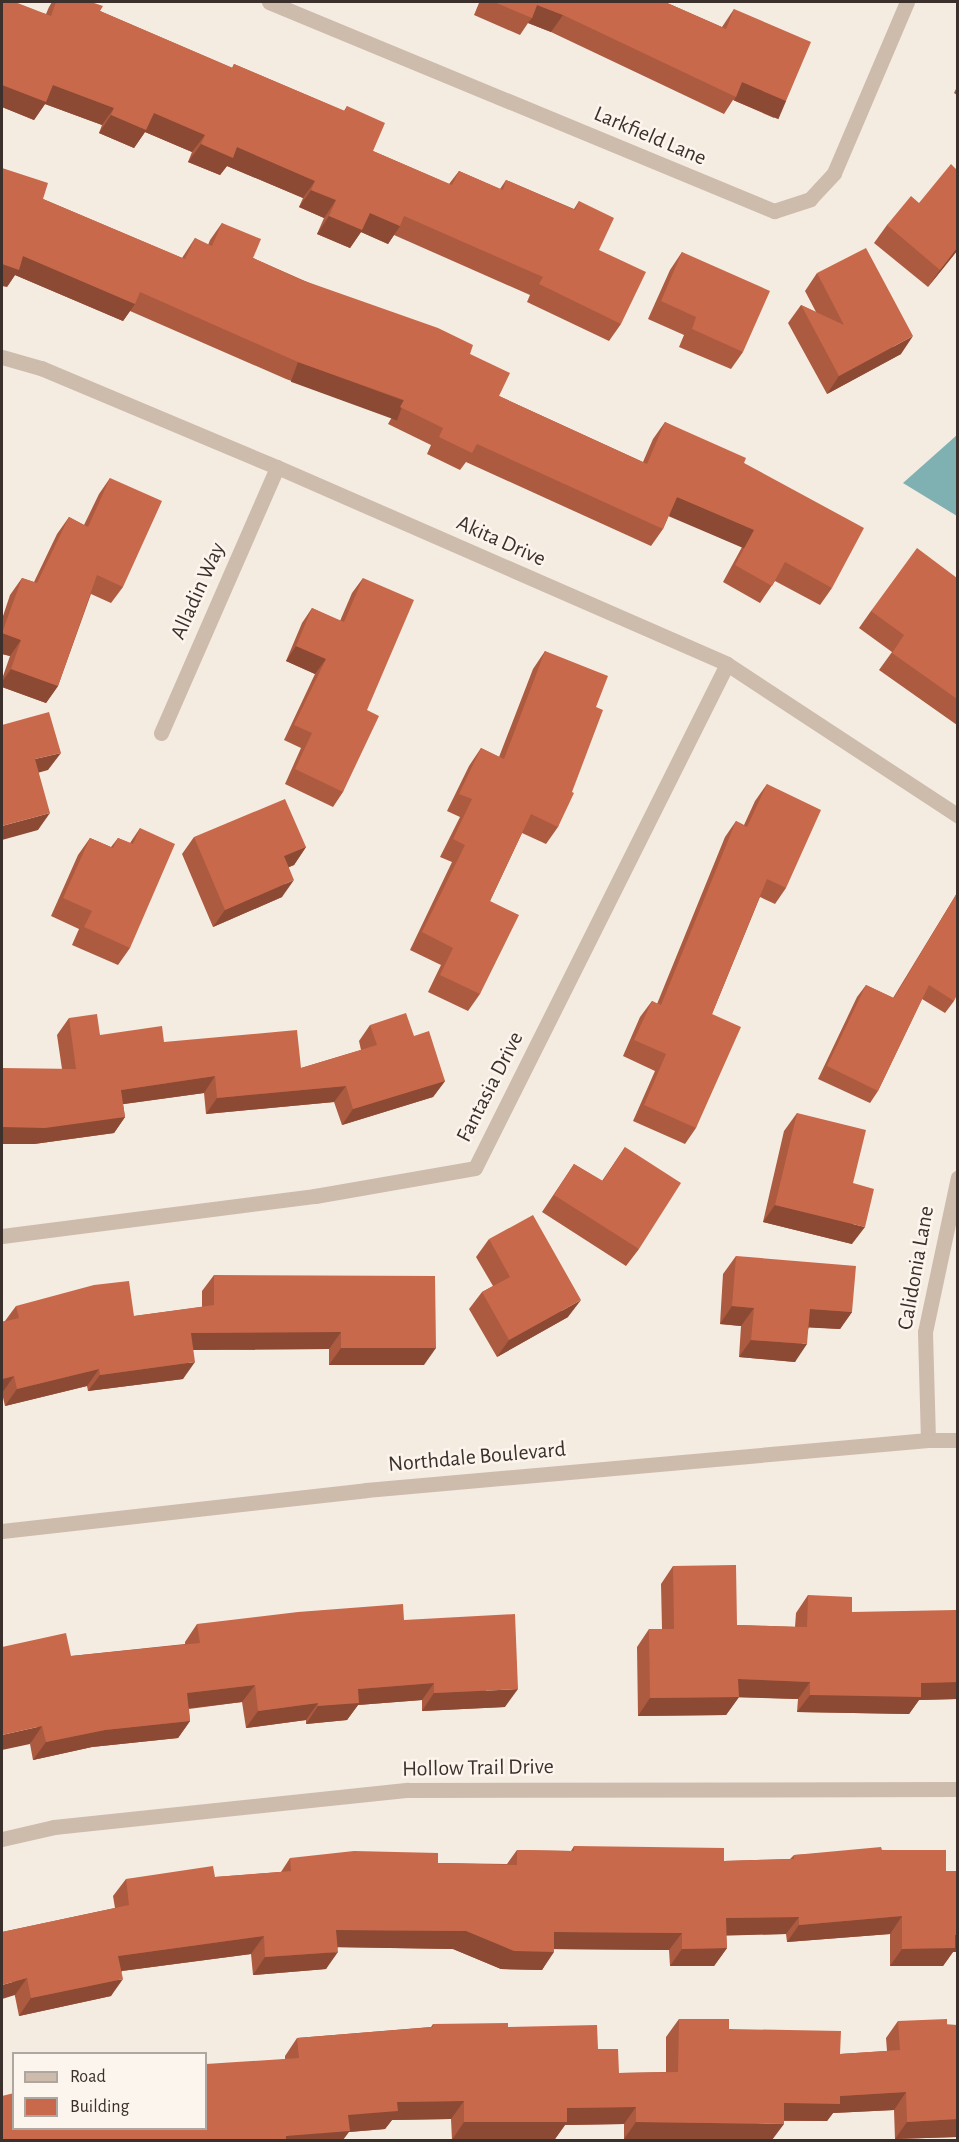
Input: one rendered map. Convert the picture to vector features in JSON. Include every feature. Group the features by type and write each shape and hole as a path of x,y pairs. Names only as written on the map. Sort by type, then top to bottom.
{"street":[{"name":"Larkfield Lane","path":"269,2 774,212 810,199 834,173 907,2"},
{"name":"Akita Drive","path":"2,357 41,368 277,467 727,664 957,816"},
{"name":"Alladin Way","path":"161,734 277,467"},
{"name":"Fantasia Drive","path":"2,1236 315,1196 475,1168 727,664"},
{"name":"Calidonia Lane","path":"928,1440 925,1332 957,1177"},
{"name":"Northdale Boulevard","path":"2,1531 366,1490 928,1440 957,1440"},
{"name":"Hollow Trail Drive","path":"2,1839 54,1827 408,1790 957,1789"}],"water":[{"path":"957,435 957,516 903,483"}],"building":[{"path":"2,2 15,2 51,16 56,2 91,2 103,6 100,11 233,68 234,64 345,111 347,106 385,123 373,151 452,185 459,171 503,190 506,180 575,210 579,201 614,218 599,250 646,272 621,324 539,284 543,277 404,216 400,226 370,213 362,230 329,216 336,200 311,190 315,181 237,147 233,158 201,144 205,135 154,113 146,130 111,115 114,108 53,85 46,102 2,85"},
{"path":"494,2 665,2 726,29 734,9 811,42 786,101 742,82 736,97 563,15 537,5 532,18"},
{"path":"951,164 957,170 957,248 940,270 887,225 911,196 919,203"},
{"path":"2,168 48,183 43,199 185,259 195,238 212,246 222,223 261,239 253,258 299,279 438,328 473,345 470,354 510,373 499,396 647,464 665,422 746,458 744,463 864,528 832,588 785,562 772,586 735,565 754,530 677,497 663,529 477,444 472,453 439,437 443,428 400,407 404,400 298,362 140,292 135,304 23,256 19,270 2,264"},
{"path":"866,248 913,336 839,376 801,305 844,325 817,273"},
{"path":"682,252 770,291 743,352 692,329 696,317 661,301"},
{"path":"110,478 162,501 123,587 97,575 58,686 11,669 21,640 2,633 22,578 37,583 69,517 88,527"},
{"path":"917,548 957,578 957,699 892,653 904,635 871,611"},
{"path":"363,578 414,600 367,710 379,716 343,792 295,769 312,733 294,725 326,659 296,646 312,608 344,622"},
{"path":"545,651 608,676 596,707 603,710 572,792 574,793 558,827 531,814 490,901 519,915 480,994 440,975 453,948 422,932 465,845 453,839 472,799 459,794 481,748 504,759"},
{"path":"49,712 61,753 35,759 50,813 2,826 2,725"},
{"path":"767,784 821,810 786,888 767,879 712,1014 741,1027 696,1128 644,1105 666,1054 634,1040 652,1001 661,1005 736,821 747,827"},
{"path":"285,799 306,847 284,856 294,880 225,910 194,837"},
{"path":"140,828 175,844 130,948 84,927 92,911 63,898 90,838 113,848 118,838 133,844"},
{"path":"957,893 957,995 954,1001 929,985 878,1091 827,1066 866,985 894,998"},
{"path":"406,1013 414,1036 429,1031 445,1081 353,1109 346,1086 217,1098 215,1076 121,1090 125,1117 45,1128 2,1127 2,1068 76,1069 69,1018 97,1014 100,1035 162,1026 164,1042 297,1030 301,1068 377,1045 370,1025"},
{"path":"797,1113 866,1130 853,1183 874,1189 865,1227 775,1205"},
{"path":"625,1147 681,1183 639,1249 554,1195 574,1164 603,1181"},
{"path":"533,1215 581,1300 509,1340 482,1292 510,1277 489,1239"},
{"path":"736,1256 856,1266 852,1312 810,1309 807,1344 751,1340 754,1308 732,1306"},
{"path":"214,1275 435,1276 436,1348 341,1348 341,1332 191,1333 195,1362 100,1375 99,1369 17,1389 14,1376 2,1379 2,1322 19,1318 16,1306 94,1285 129,1281 134,1316 214,1305"},
{"path":"736,1565 737,1625 807,1627 808,1595 852,1597 852,1612 956,1610 957,1682 921,1683 921,1697 810,1695 810,1682 738,1679 739,1697 650,1698 649,1629 674,1629 673,1566"},
{"path":"403,1604 404,1620 515,1614 518,1689 434,1693 434,1683 358,1689 359,1703 318,1706 318,1703 258,1711 255,1685 187,1693 190,1721 105,1730 46,1742 42,1726 2,1735 2,1647 66,1633 71,1656 200,1643 197,1624 298,1612"},
{"path":"574,1846 724,1848 724,1861 794,1859 794,1855 881,1847 882,1850 946,1850 946,1871 957,1871 955,1948 902,1949 902,1916 799,1925 799,1917 726,1918 727,1948 682,1949 682,1933 554,1932 554,1952 514,1951 466,1931 336,1930 338,1952 265,1957 264,1936 118,1956 123,1979 31,1998 27,1978 2,1985 2,1932 129,1905 126,1879 213,1866 215,1877 291,1871 290,1858 354,1851 438,1853 438,1863 517,1865 517,1850 574,1851"},
{"path":"679,2019 729,2019 729,2029 841,2031 840,2054 900,2050 898,2021 947,2019 947,2025 957,2025 957,2119 907,2122 906,2092 840,2096 840,2104 784,2103 784,2124 636,2122 636,2107 567,2108 567,2122 464,2122 464,2101 397,2102 398,2111 348,2115 350,2131 286,2136 286,2140 2,2140 2,2096 12,2094 12,2130 207,2130 207,2064 299,2058 297,2038 433,2027 433,2024 508,2023 508,2027 597,2025 598,2049 618,2049 619,2073 678,2072"}]}
